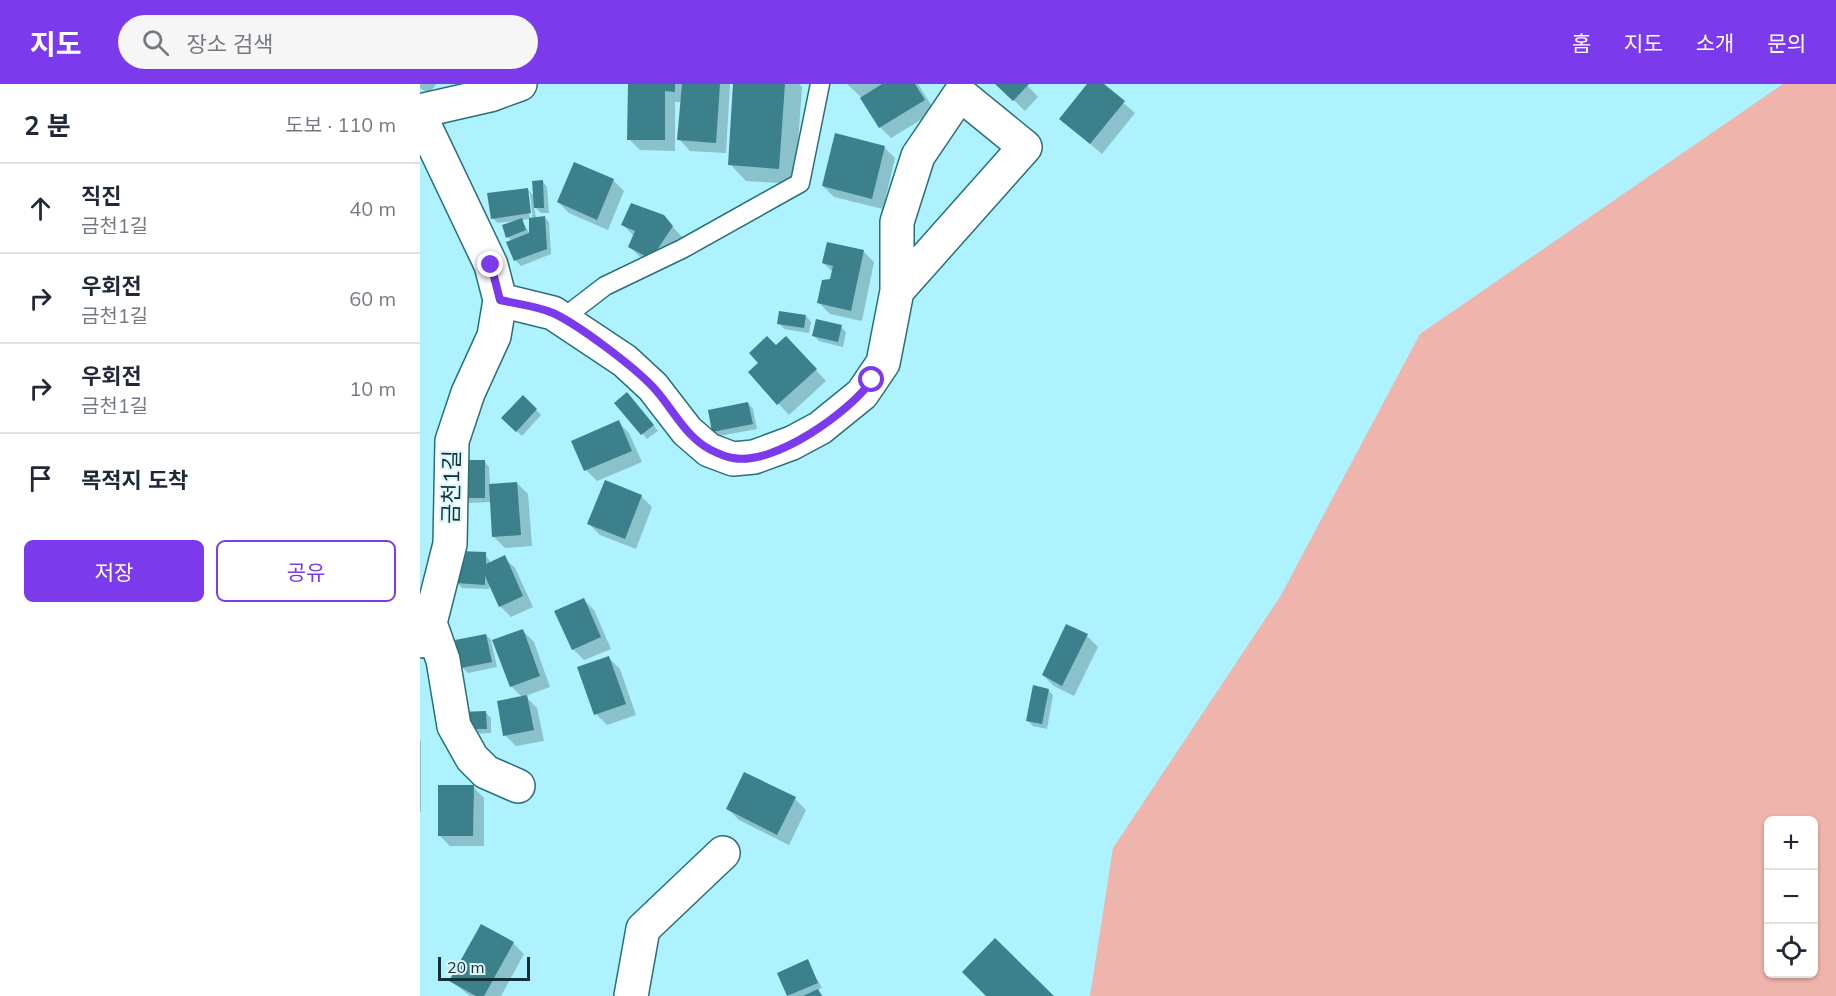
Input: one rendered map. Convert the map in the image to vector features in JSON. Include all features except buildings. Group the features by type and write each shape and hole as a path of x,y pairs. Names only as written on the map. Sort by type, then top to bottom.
{"street":[{"path":"420,111 490,94 520,84"},
{"path":"500,300 553,313 624,361 653,387 687,431 709,450 734,459 754,457 792,443 820,428 862,394 883,363 897,291 897,222 918,156 960,94 1025,147 897,291"},
{"name":"금천1길","path":"420,116 491,265 500,300 494,336 468,393 452,441 450,544 425,632"},
{"path":"425,632 443,660 454,726 472,758 486,772 518,786"},
{"path":"631,996 644,929 723,853"}],"lane":[{"path":"562,319 605,286 673,253 800,183 820,84"}],"shaded area":[{"path":"1783,84 1836,84 1836,996 1090,996 1113,848 1280,597 1420,334"}],"route":[{"path":"491,265 500,300 553,313 624,361 653,387 687,431 709,450 734,459 754,457 792,443 820,428 862,394 872,380"}]}
